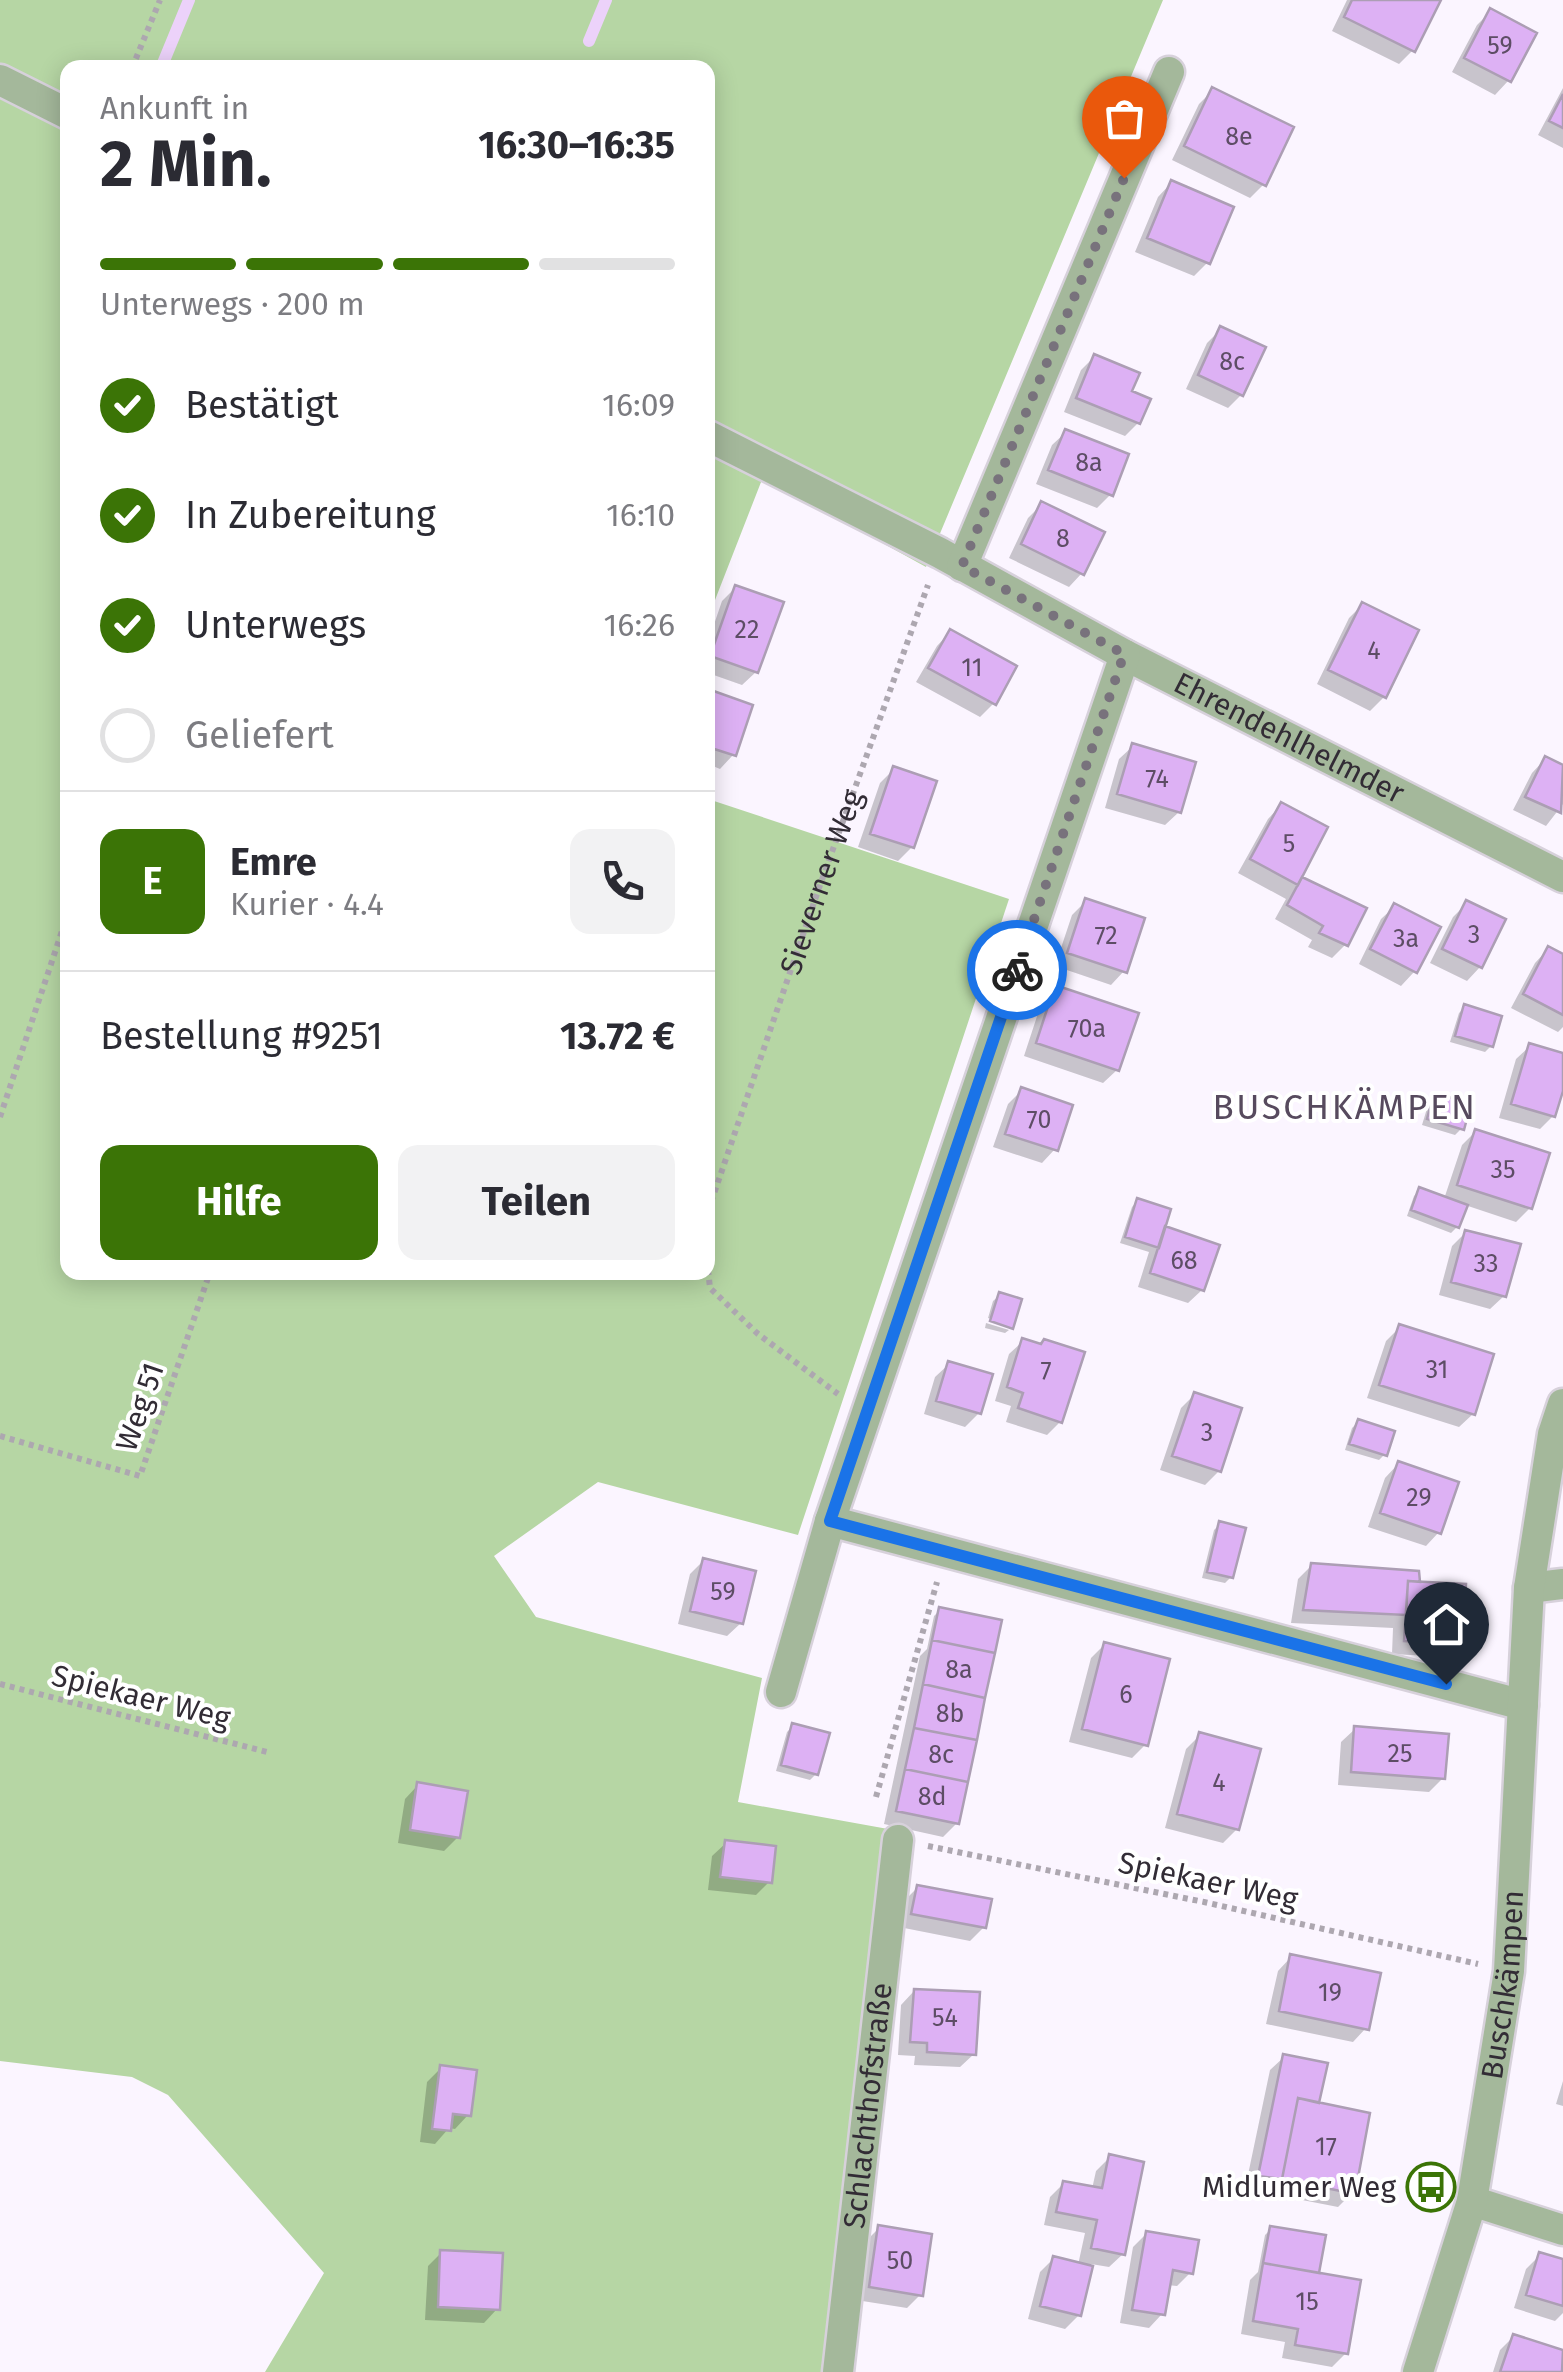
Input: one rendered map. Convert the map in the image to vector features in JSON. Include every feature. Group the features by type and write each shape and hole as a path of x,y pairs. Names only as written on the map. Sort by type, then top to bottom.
{"street":[{"path":"951,560 1168,72"},
{"path":"0,80 60,110"},
{"name":"Ehrendehlhelmder","path":"715,440 1124,654 1563,877"},
{"path":"781,1692 830,1521 1124,654"},
{"name":"Buschkämpen","path":"1418,2372 1472,2201 1508,1971 1529,1588 1554,1434 1563,1404"},
{"path":"830,1521 1523,1705"},
{"path":"1529,1588 1563,1584"},
{"name":"Schlachthofstraße","path":"838,2372 898,1840"},
{"path":"1472,2201 1563,2230"}],"path":[{"path":"135,60 160,0"},
{"name":"Sieverner Weg","path":"715,1190 818,888 951,560"},
{"path":"0,1116 60,936"},
{"name":"Weg 51","path":"0,1436 140,1476 207,1280"},
{"path":"709,1280 710,1288 758,1334 867,1415"},
{"path":"876,1796 946,1552"},
{"name":"Spiekaer Weg","path":"0,1684 271,1753"},
{"name":"Spiekaer Weg","path":"898,1840 1204,1902 1508,1971"}],"green space":[{"path":"0,0 1163,0 926,567 763,477 715,600 715,60 60,60 60,1280 715,1280 715,801 1009,899 798,1535 598,1482 494,1556 536,1617 762,1678 738,1802 888,1829 821,2372 265,2372 324,2273 168,2095 132,2077 0,2061"}],"building":[{"path":"1352,0 1441,0 1415,52 1344,17"},
{"path":"1490,8 1537,33 1511,82 1464,58"},
{"path":"1212,87 1294,127 1266,186 1184,146"},
{"path":"1563,94 1563,128 1549,121"},
{"path":"1171,180 1234,207 1210,264 1147,238"},
{"path":"1220,326 1266,347 1243,396 1198,375"},
{"path":"1094,354 1140,373 1132,391 1151,399 1140,424 1076,398"},
{"path":"1065,429 1129,454 1113,496 1048,470"},
{"path":"1041,501 1105,532 1084,575 1021,544"},
{"path":"735,585 784,602 758,673 715,658 715,642"},
{"path":"1362,602 1419,630 1386,698 1328,670"},
{"path":"950,629 1017,666 996,705 928,668"},
{"path":"715,691 753,705 736,756 715,749"},
{"path":"1132,743 1196,762 1181,813 1117,794"},
{"path":"1545,756 1563,765 1561,813 1525,797"},
{"path":"893,766 937,781 914,848 870,834"},
{"path":"1281,802 1328,827 1298,885 1250,859"},
{"path":"1302,877 1367,908 1348,946 1319,933 1323,926 1287,905"},
{"path":"1085,898 1145,918 1127,973 1067,953"},
{"path":"1466,900 1506,919 1482,968 1442,949"},
{"path":"1394,903 1441,927 1417,973 1370,949"},
{"path":"1548,946 1563,954 1563,1015 1523,994"},
{"path":"1055,985 1139,1013 1119,1071 1036,1043"},
{"path":"1464,1004 1502,1016 1493,1047 1455,1036"},
{"path":"1529,1043 1563,1053 1563,1091 1555,1117 1511,1104"},
{"path":"1021,1087 1073,1105 1058,1151 1005,1134"},
{"path":"1434,1093 1471,1103 1464,1130 1427,1119"},
{"path":"1475,1129 1550,1153 1532,1209 1457,1185"},
{"path":"1419,1187 1468,1205 1459,1228 1411,1210"},
{"path":"1137,1198 1171,1209 1159,1248 1125,1237"},
{"path":"1165,1226 1220,1245 1204,1291 1150,1273"},
{"path":"1465,1230 1521,1244 1506,1297 1451,1282"},
{"path":"999,1292 1022,1299 1013,1329 990,1321"},
{"path":"1399,1324 1494,1354 1475,1415 1379,1385"},
{"path":"1022,1338 1041,1344 1044,1339 1085,1352 1062,1423 1018,1408 1023,1393 1007,1387"},
{"path":"948,1361 993,1374 981,1414 936,1401"},
{"path":"1194,1392 1242,1408 1221,1472 1172,1456"},
{"path":"1358,1419 1395,1431 1387,1456 1349,1444"},
{"path":"1398,1461 1459,1482 1441,1534 1380,1513"},
{"path":"1219,1521 1246,1528 1233,1578 1207,1572"},
{"path":"703,1558 756,1571 743,1624 690,1611"},
{"path":"1311,1563 1419,1571 1420,1582 1408,1581 1406,1615 1303,1610"},
{"path":"1408,1581 1466,1584 1462,1644 1404,1641"},
{"path":"939,1607 1002,1620 995,1653 932,1640"},
{"path":"932,1640 995,1653 985,1698 923,1684"},
{"path":"1104,1642 1170,1659 1148,1746 1082,1729"},
{"path":"923,1684 985,1698 977,1740 914,1728"},
{"path":"792,1723 830,1733 818,1775 781,1765"},
{"path":"1354,1726 1449,1734 1445,1779 1351,1772"},
{"path":"914,1728 977,1740 968,1782 905,1769"},
{"path":"1199,1732 1261,1749 1239,1830 1177,1814"},
{"path":"905,1769 968,1782 959,1824 896,1811"},
{"path":"417,1782 468,1791 460,1838 410,1830"},
{"path":"725,1840 776,1846 772,1883 720,1877"},
{"path":"917,1885 992,1899 986,1928 911,1914"},
{"path":"1290,1954 1381,1973 1369,2030 1279,2011"},
{"path":"914,1989 980,1992 976,2055 927,2052 927,2043 910,2042"},
{"path":"1283,2054 1328,2063 1319,2103 1298,2098 1282,2179 1258,2176"},
{"path":"440,2065 477,2070 471,2116 453,2114 451,2131 432,2129"},
{"path":"1298,2098 1370,2113 1355,2194 1282,2179"},
{"path":"1109,2154 1144,2162 1125,2255 1091,2248 1097,2220 1056,2212 1063,2181 1102,2188"},
{"path":"878,2225 932,2234 923,2296 869,2287"},
{"path":"1270,2226 1326,2235 1319,2273 1263,2263"},
{"path":"1146,2231 1199,2240 1193,2274 1173,2270 1165,2315 1132,2310"},
{"path":"440,2250 503,2253 500,2310 438,2307"},
{"path":"1539,2252 1563,2259 1563,2306 1526,2295"},
{"path":"1053,2256 1093,2266 1081,2316 1040,2306"},
{"path":"1263,2263 1361,2280 1348,2354 1295,2345 1298,2329 1253,2321"},
{"path":"1513,2334 1563,2350 1562,2372 1500,2372"}],"waterway":[{"path":"164,60 189,0"},
{"path":"589,41 606,0"}],"way so far":[{"path":"1017,970 1124,654 962,566 1124,178"}],"place":[{"name":"Midlumer Weg","path":"1431,2187"}],"district":[{"name":"BUSCHKÄMPEN","path":"1345,1107"}],"route":[{"path":"1017,970 830,1521 1446,1684"}]}
